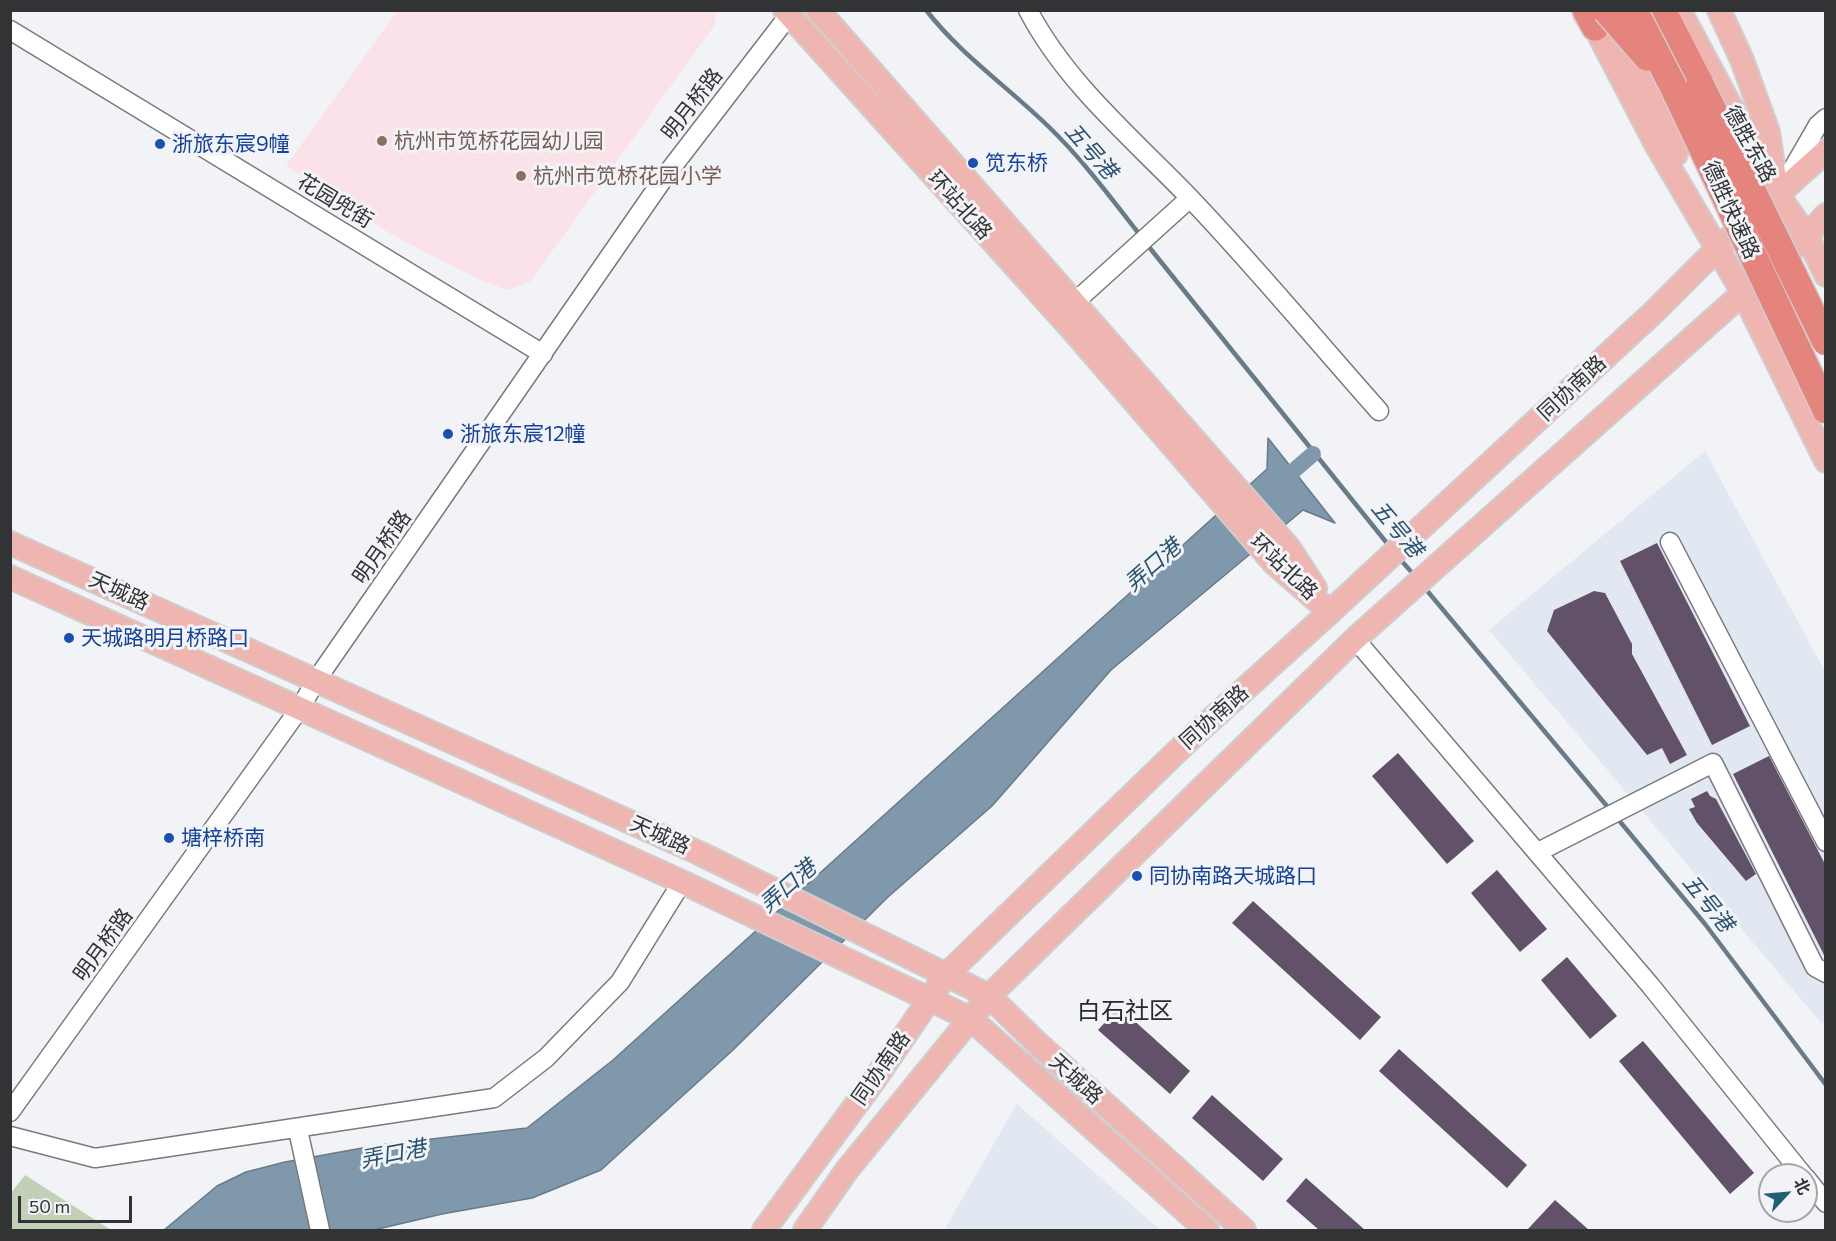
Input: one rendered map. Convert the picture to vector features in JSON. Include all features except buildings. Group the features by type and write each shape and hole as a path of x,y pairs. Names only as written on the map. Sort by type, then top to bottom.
{"highway":[{"name":"德胜快速路","path":"1634,10 1687,85 1826,342"},
{"name":"德胜快速路","path":"1662,10 1687,85 1826,410"},
{"path":"1678,10 1687,85"},
{"path":"1597,14 1687,85"}],"main road":[{"name":"环站北路","path":"818,10 1074,303 1217,482 1330,612"},
{"name":"德胜东路","path":"1678,10 1778,195 1816,231 1826,275"},
{"path":"1719,10 1742,60 1768,132 1778,195"},
{"name":"环站北路","path":"789,12 1074,303"},
{"path":"1597,14 1657,146 1742,291 1826,461"},
{"name":"同协南路","path":"764,1230 875,1080 927,999 946,975 1193,736 1656,310 1716,250 1826,151"},
{"name":"同协南路","path":"805,1230 847,1170 989,996 1355,639 1742,291 1816,231 1826,215"},
{"name":"天城路","path":"10,543 317,679 770,887 989,996 1036,1042 1244,1230"},
{"name":"天城路","path":"10,577 682,882 971,1019 1208,1230"}],"street":[{"path":"1028,10 1039,31 1092,99 1190,198 1379,411"},
{"name":"明月桥路","path":"10,1112 300,708 317,679 666,175 789,12"},
{"name":"花园兜街","path":"10,30 543,354"},
{"path":"1778,195 1818,125 1826,118"},
{"path":"1074,303 1190,198"},
{"path":"1670,542 1826,842"},
{"path":"1355,639 1538,852 1793,1163"},
{"path":"1538,852 1713,763 1815,967 1826,973"},
{"path":"10,1136 95,1158 298,1130 494,1098 546,1058 620,982 682,882"},
{"path":"298,1130 305,1151 320,1230"}],"shaded area":[{"name":"杭州市笕桥花园小学","path":"397,11 717,11 714,26 530,282 507,290 485,282 394,236 286,166"},
{"path":"1705,451 1825,671 1826,1019 1822,1024 1489,630"},
{"path":"1017,1104 1160,1230 944,1230"}],"green space":[{"path":"25,1175 111,1230 11,1230 11,1193"}],"water":[{"path":"1268,438 1335,523 1303,510 1111,670 992,806 888,897 733,1050 601,1170 532,1198 442,1214 374,1230 164,1230 217,1186 246,1172 285,1162 379,1145 527,1128 613,1060 1267,469"}],"waterway":[{"name":"五号港","path":"926,10 954,42 1061,140 1140,235"},
{"name":"五号港","path":"1145,242 1390,547"},
{"name":"弄口港","path":"1277,485 1313,454"},
{"name":"五号港","path":"1399,558 1415,576"},
{"name":"五号港","path":"1424,587 1611,811"},
{"name":"五号港","path":"1617,818 1705,924 1826,1085"}],"place":[{"name":"杭州市笕桥花园幼儿园","path":"382,141"},
{"name":"浙旅东宸9幢","path":"160,144"},
{"name":"笕东桥","path":"973,163"},
{"name":"杭州市笕桥花园小学","path":"521,176"},
{"name":"浙旅东宸12幢","path":"448,434"},
{"name":"天城路明月桥路口","path":"69,638"},
{"name":"塘梓桥南","path":"169,838"},
{"name":"同协南路天城路口","path":"1137,876"}],"district":[{"name":"白石社区","path":"1125,1011"}]}
